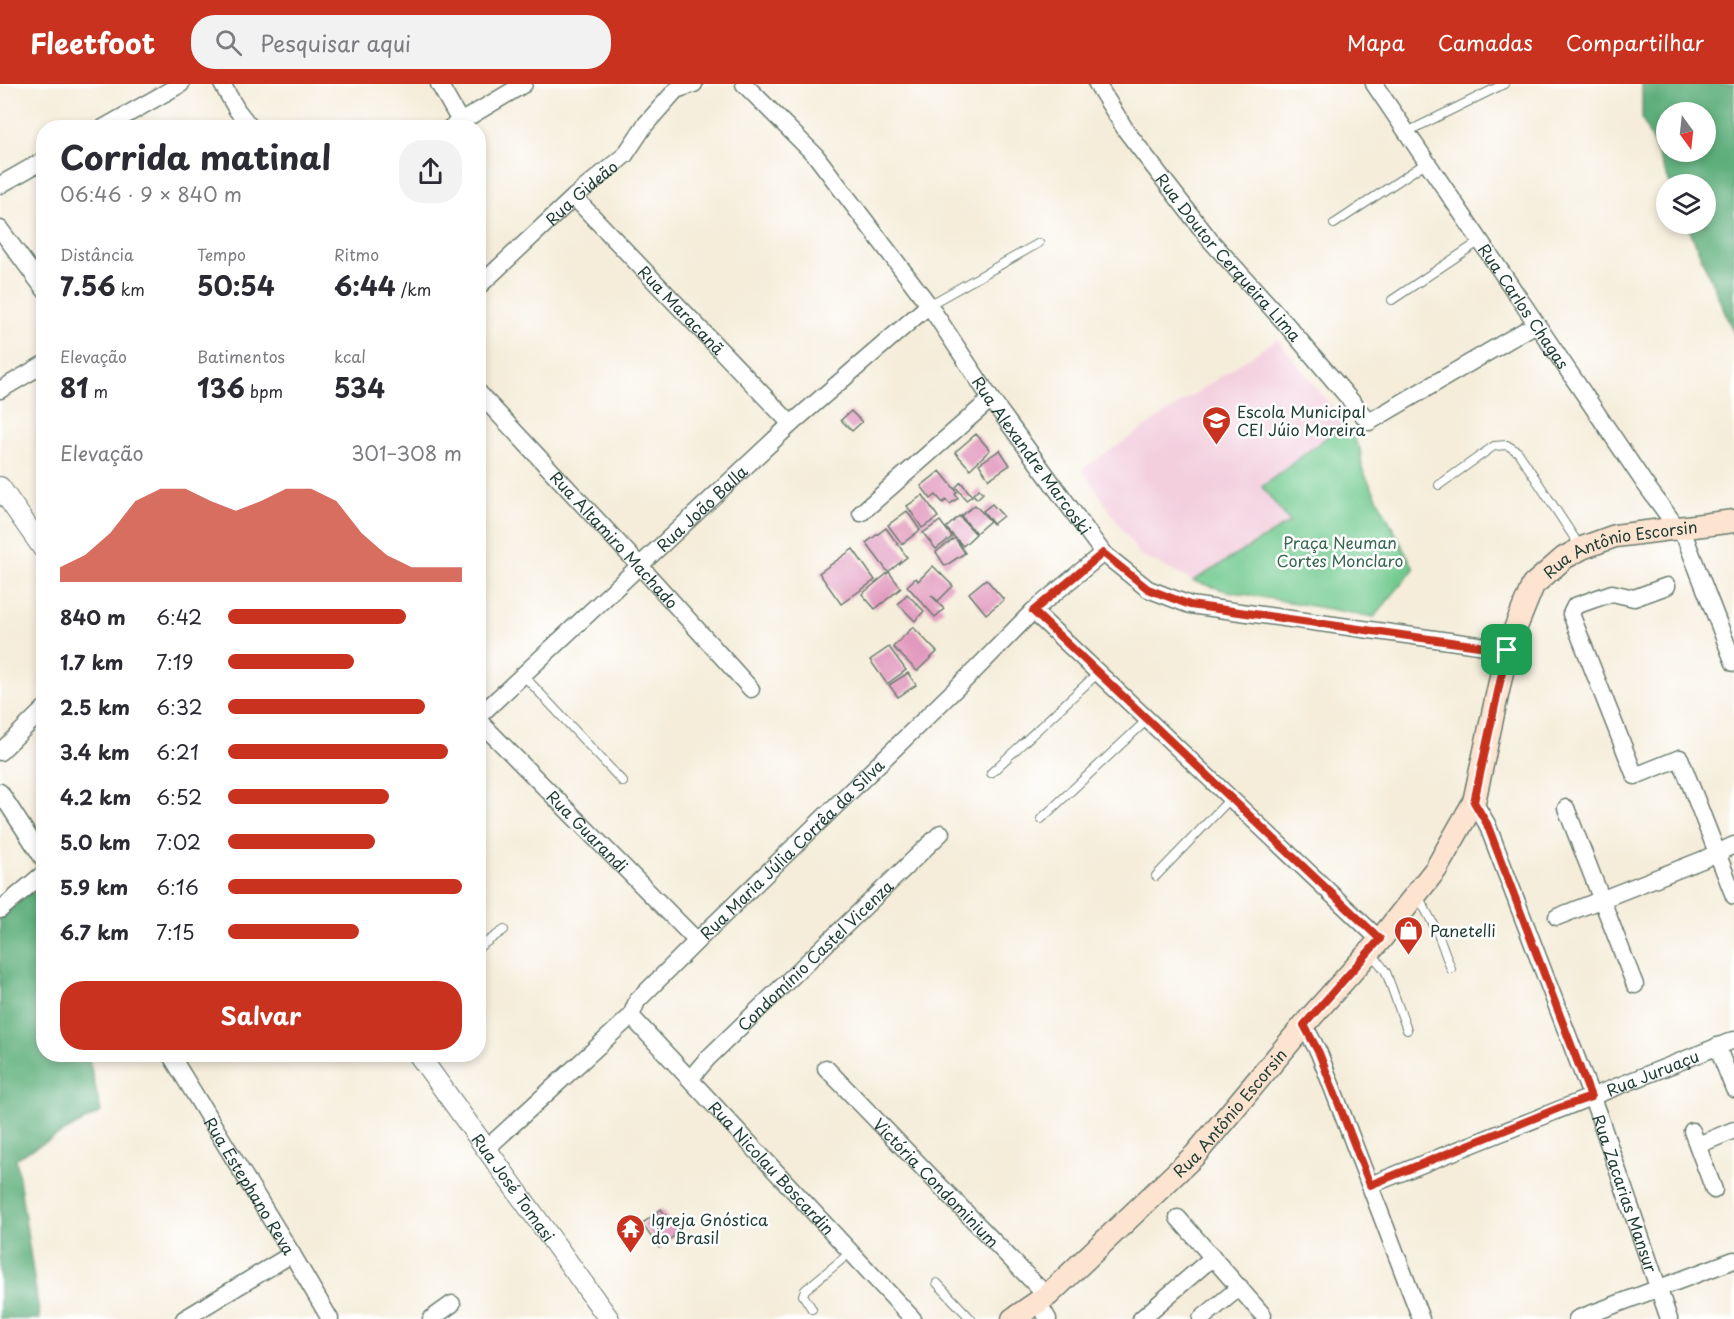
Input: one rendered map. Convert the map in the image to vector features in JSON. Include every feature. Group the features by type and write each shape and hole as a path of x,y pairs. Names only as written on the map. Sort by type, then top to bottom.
{"main road":[{"name":"Rua Antônio Escorsin","path":"1013,1319 1045,1305 1195,1155 1304,1025 1375,945 1436,869 1474,802 1507,650 1533,585 1564,558 1582,548 1615,536 1734,521"}],"street":[{"path":"117,120 181,84"},
{"path":"222,84 245,120"},
{"path":"439,84 453,120"},
{"path":"462,120 524,84"},
{"name":"Rua Gideão","path":"486,279 573,197 625,154 645,125 676,90 694,84"},
{"name":"Rua Alexandre Marcoski","path":"744,84 816,156 929,305 991,399 1103,553 1148,589 1190,605 1507,650"},
{"name":"Rua Doutor Cerqueira Lima","path":"1097,84 1127,132 1210,240 1285,323 1369,422 1536,324"},
{"name":"Rua Carlos Chagas","path":"1374,84 1645,484 1686,540 1734,663"},
{"path":"0,185 36,165"},
{"name":"Rua Maracanã","path":"573,197 791,424"},
{"path":"0,229 36,278"},
{"name":"Rua João Balla","path":"486,711 791,424 929,305"},
{"path":"0,390 36,369"},
{"path":"861,513 991,399"},
{"name":"Rua Altamiro Machado","path":"486,401 751,688"},
{"path":"0,487 36,539"},
{"name":"Rua Maria Júlia Corrêa da Silva","path":"486,1149 631,1016 637,1001 1033,611 1103,553"},
{"path":"1667,586 1634,598 1612,593 1575,606 1571,614 1635,776 1680,758 1734,896"},
{"path":"1033,611 1231,798 1375,945"},
{"path":"0,752 36,717"},
{"name":"Rua Guarandi","path":"486,726 697,941"},
{"path":"0,792 36,848"},
{"name":"Rua Zacarias Mansur","path":"1474,802 1487,824 1600,1119 1669,1319"},
{"path":"1566,808 1635,986"},
{"name":"Condomínio Castel Vicenza","path":"690,1079 707,1059 941,833"},
{"path":"1557,917 1734,845"},
{"path":"0,910 36,880"},
{"name":"Rua Nicolau Boscardin","path":"631,1016 913,1319"},
{"path":"1304,1025 1319,1053 1420,1319"},
{"name":"Rua Juruaçu","path":"1370,1185 1734,1040"},
{"path":"1717,1046 1734,1089"},
{"name":"Rua Estephano Reva","path":"175,1062 330,1319"},
{"name":"Rua José Tomasi","path":"424,1062 609,1319"},
{"name":"Victória Condominium","path":"826,1068 1036,1285 1045,1305"},
{"path":"1714,1190 1695,1138 1734,1130"},
{"path":"1178,1218 1263,1314"},
{"path":"184,1319 292,1254"},
{"path":"1141,1319 1213,1257"},
{"path":"1577,1319 1734,1260"},
{"path":"1201,1319 1240,1287"},
{"path":"431,1319 452,1304"}],"lane":[{"path":"1407,132 1504,84"},
{"path":"1334,224 1427,162"},
{"path":"1392,300 1480,241"},
{"path":"929,305 1039,243"},
{"path":"1439,485 1494,446 1507,445 1518,452 1582,548"},
{"path":"991,772 1098,674"},
{"path":"524,676 623,782"},
{"path":"1041,819 1147,720"},
{"path":"1156,876 1231,798"},
{"path":"1417,893 1437,930 1451,969"},
{"path":"486,942 504,930"},
{"path":"1375,945 1407,1030"},
{"path":"812,1309 803,1295 805,1290 850,1252"},
{"path":"937,1283 970,1319"}],"shaded area":[{"name":"Escola Municipal CEI Júio Moreira","path":"1277,339 1345,423 1262,487 1290,521 1193,581 1139,554 1082,469"}],"green space":[{"path":"1642,84 1734,84 1734,334 1691,234 1716,234 1716,174 1666,174 1661,162 1716,162 1716,102 1656,102 1656,151 1642,118"},
{"name":"Praça Neuman Cortes Monclaro","path":"1345,423 1360,449 1362,469 1414,569 1374,617 1227,591 1193,581 1290,522 1262,487"},
{"path":"36,887 36,1062 90,1062 101,1112 16,1158 40,1319 0,1319 0,916"}],"building":[{"path":"851,411 862,422 852,431 841,420"},
{"path":"976,434 990,450 970,469 955,452"},
{"path":"1000,450 1010,465 989,479 979,464"},
{"path":"940,471 957,492 955,494 958,498 950,504 946,500 943,503 936,495 931,499 921,486"},
{"path":"961,482 972,496 966,500 956,487"},
{"path":"979,489 983,493 977,499 973,494"},
{"path":"923,495 938,517 922,528 907,506"},
{"path":"992,504 1003,516 993,524 983,511"},
{"path":"975,505 990,521 976,533 961,516"},
{"path":"907,511 920,530 902,544 888,525"},
{"path":"959,516 976,534 963,546 946,528"},
{"path":"940,521 952,537 936,549 923,533"},
{"path":"886,528 907,557 888,572 866,543"},
{"path":"955,538 965,553 945,566 936,552"},
{"path":"853,549 875,580 841,604 819,573"},
{"path":"933,566 953,586 938,601 931,595 944,609 935,617 907,586 916,578 918,581"},
{"path":"889,572 901,588 875,609 862,594"},
{"path":"986,579 1004,600 986,614 969,593"},
{"path":"907,594 924,611 915,621 898,604"},
{"path":"913,627 937,652 917,671 893,647"},
{"path":"889,647 906,670 887,684 870,660"},
{"path":"908,673 916,685 898,697 889,685"},
{"path":"661,1209 678,1233 659,1248 642,1224"}],"place":[{"name":"Escola Municipal CEI Júio Moreira","path":"1216,446"},
{"name":"Panetelli","path":"1409,956"},
{"name":"Igreja Gnóstica do Brasil","path":"630,1254"}],"route":[{"path":"1103,553 1148,589 1190,605 1507,650 1474,802 1487,824 1591,1097 1370,1185 1319,1053 1304,1025 1380,939 1033,611 1103,553"}]}
